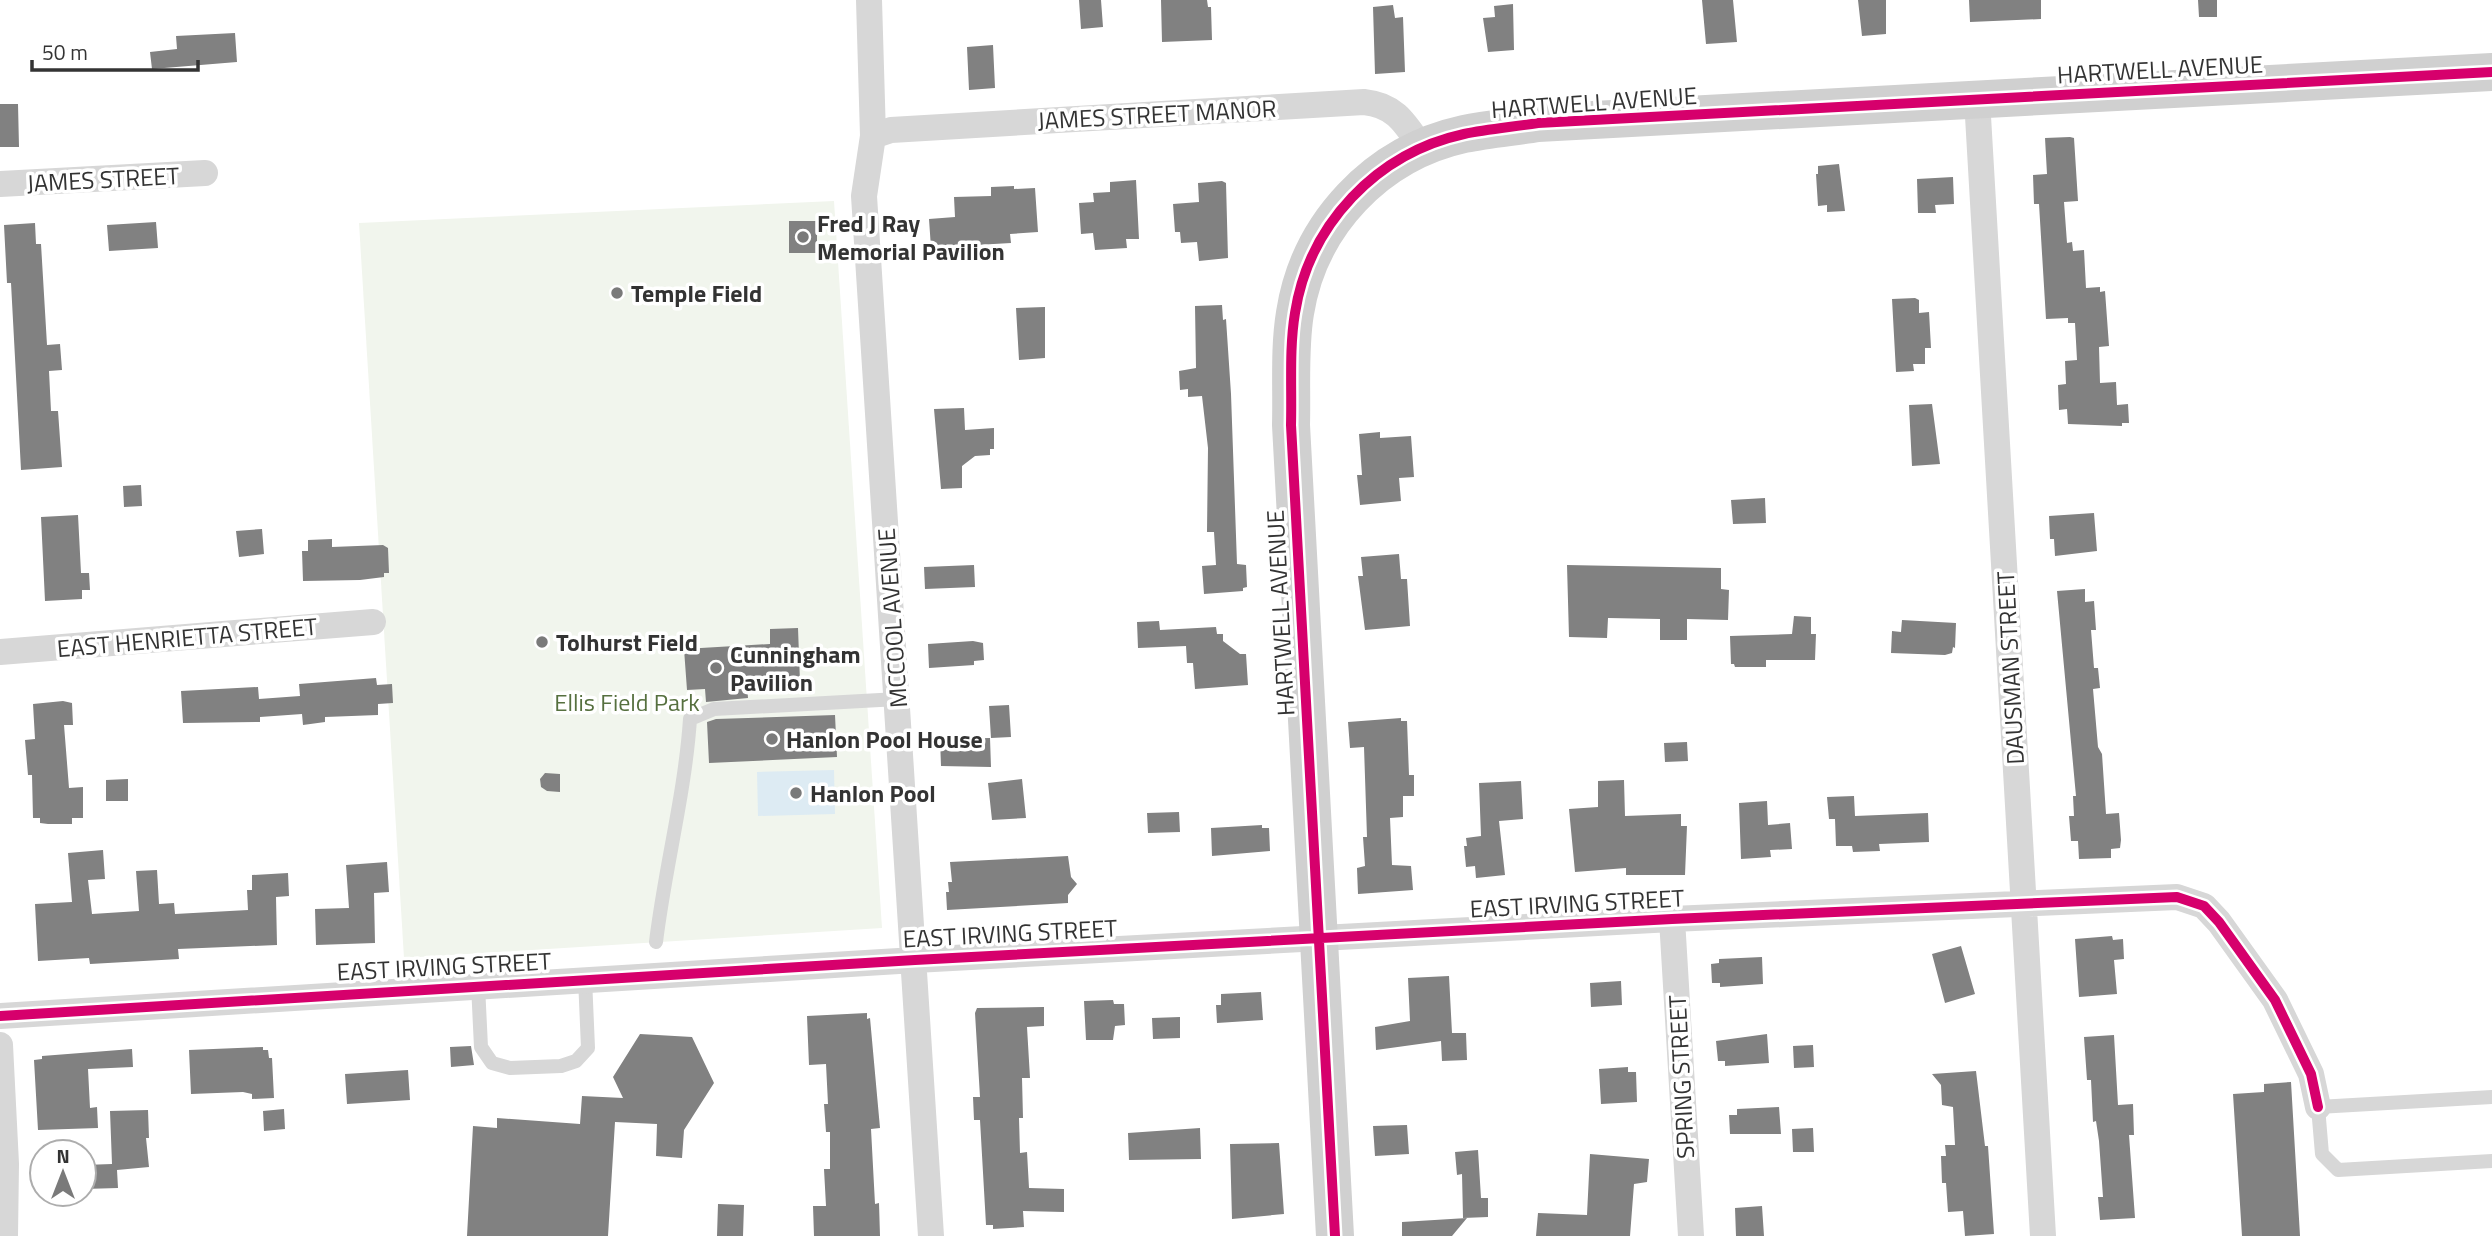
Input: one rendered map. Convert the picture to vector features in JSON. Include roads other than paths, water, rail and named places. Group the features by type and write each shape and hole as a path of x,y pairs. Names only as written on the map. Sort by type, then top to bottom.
{"street":[{"name":"MCCOOL AVENUE","path":"869,0 873,136 864,196 931,1236"},
{"name":"HARTWELL AVENUE","path":"1335,1236 1291,425 1295,311 1311,258 1344,204 1358,189 1402,156 1422,148 1463,134 1538,123 2492,72"},
{"name":"DAUSMAN STREET","path":"1977,99 2043,1236"},
{"name":"JAMES STREET MANOR","path":"873,136 891,130 1364,102 1392,109 1422,148"},
{"name":"JAMES STREET","path":"0,184 205,173"},
{"name":"EAST HENRIETTA STREET","path":"0,653 373,622"},
{"name":"EAST IRVING STREET","path":"0,1016 585,978 1672,919 2177,897 2204,906 2220,922 2275,1000 2311,1074 2318,1107"},
{"name":"SPRING STREET","path":"1672,919 1691,1236"},
{"path":"0,1045 6,1164 5,1236"}],"lane":[{"path":"656,942 665,869 687,764 690,719 714,709 898,699"},
{"path":"478,985 481,1047 492,1063 510,1068 561,1066 576,1061 587,1048 585,978"},
{"path":"2492,1097 2318,1107 2322,1154 2338,1170 2492,1161"}],"place":[{"name":"Fred J Ray Memorial Pavilion","path":"803,237"},
{"name":"Temple Field","path":"617,293"},
{"name":"Tolhurst Field","path":"542,642"},
{"name":"Cunningham Pavilion","path":"716,668"},
{"name":"Hanlon Pool House","path":"772,739"},
{"name":"Hanlon Pool","path":"796,793"}],"park label":[{"name":"Ellis Field Park","path":"627,702"}]}
